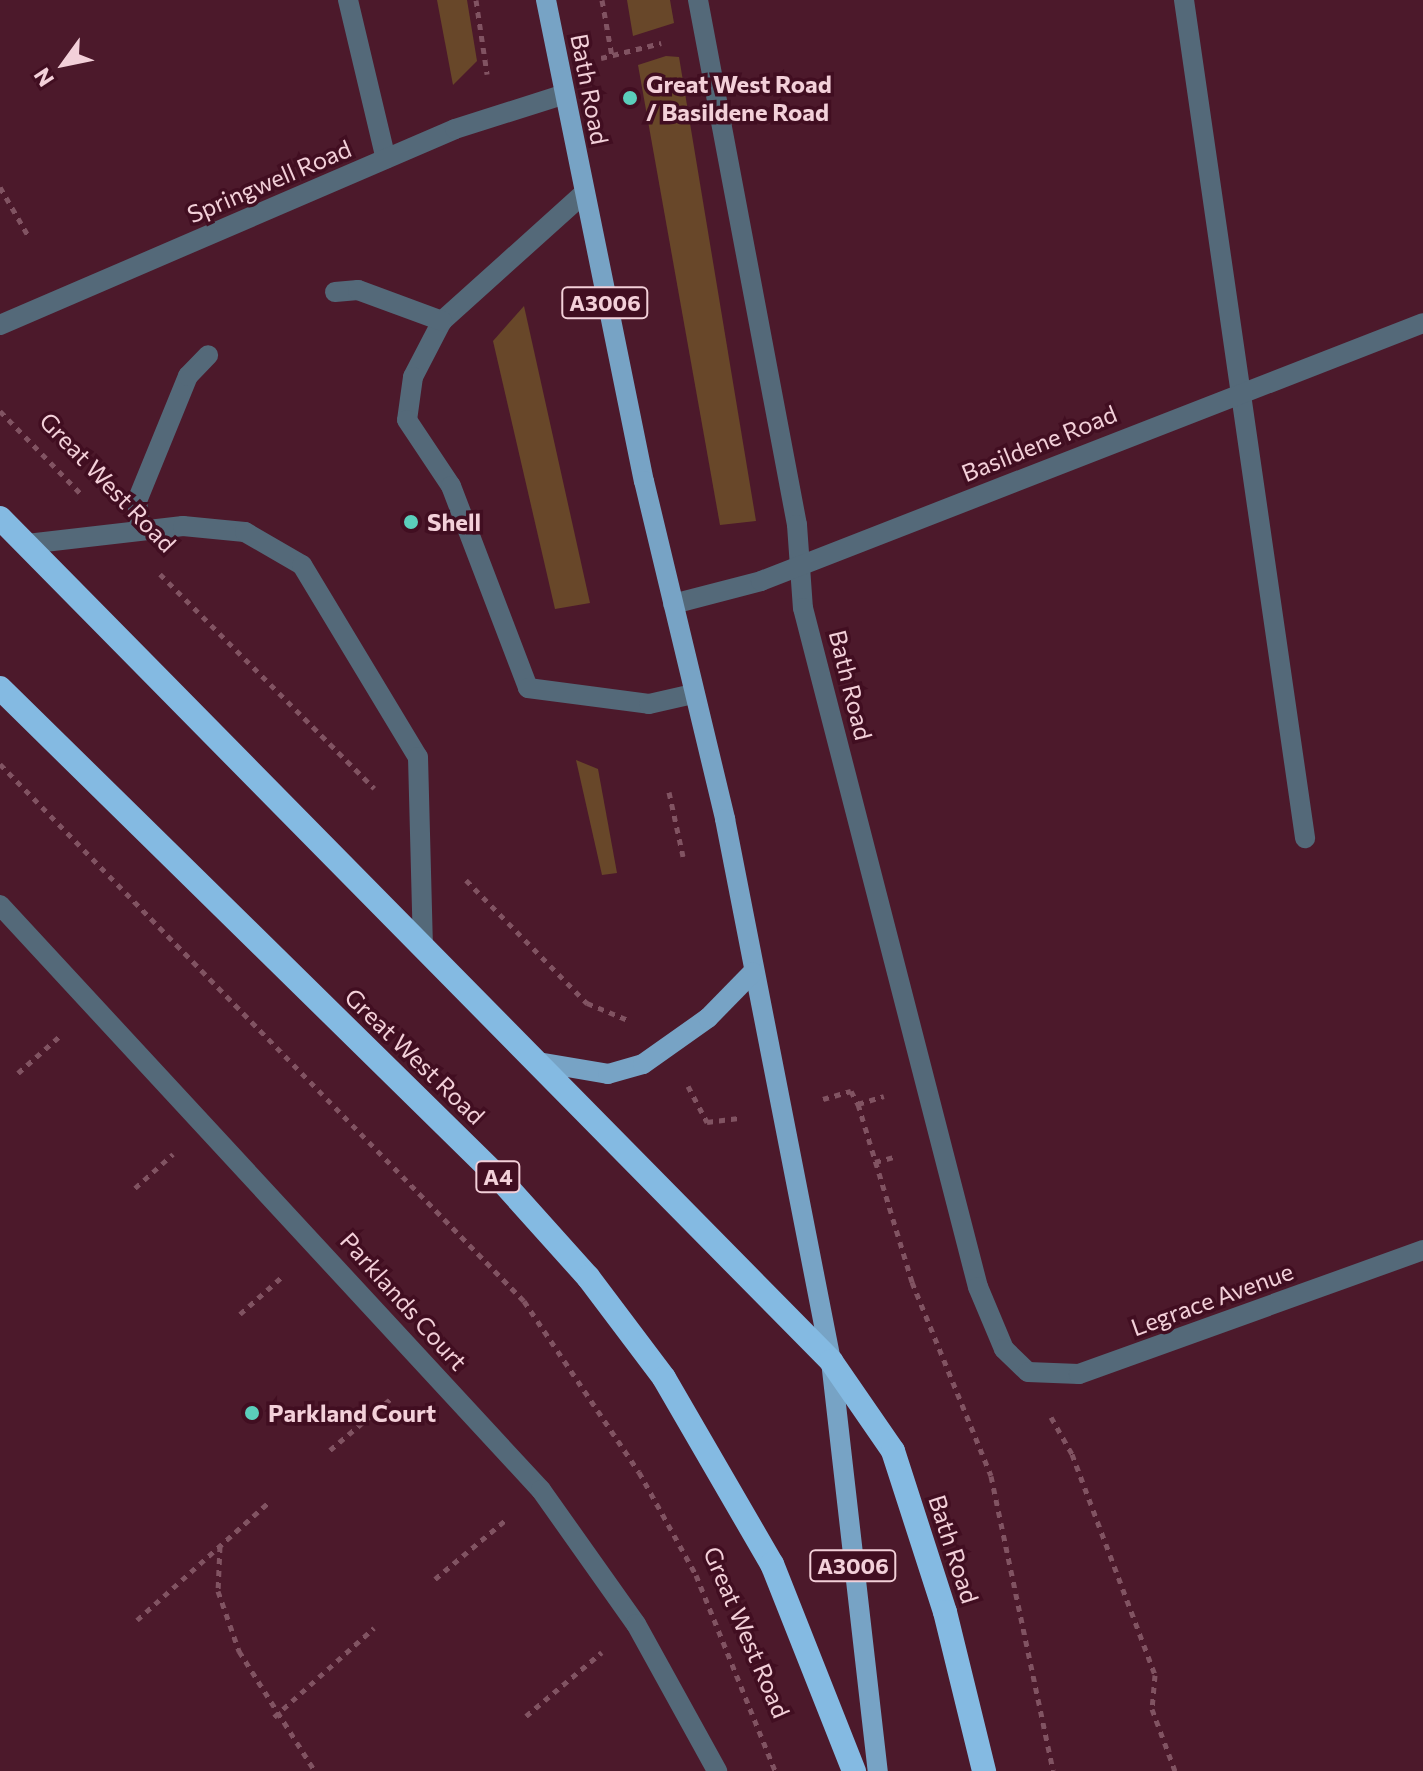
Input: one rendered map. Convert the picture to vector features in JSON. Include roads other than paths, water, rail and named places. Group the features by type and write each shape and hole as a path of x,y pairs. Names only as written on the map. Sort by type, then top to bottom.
{"highway":[{"path":"0,518 831,1361"},
{"name":"Great West Road","path":"0,688 500,1179 588,1277 664,1378 772,1564 854,1771"},
{"name":"Bath Road","path":"831,1361 893,1451 945,1612 984,1771"}],"main road":[{"name":"Bath Road","path":"546,0 582,195 753,972 831,1361 878,1771"},
{"path":"538,1062 584,1073 643,1064 708,1018 753,972"}],"street":[{"path":"348,0 386,159"},
{"name":"Bath Road","path":"698,0 800,566 803,608 978,1287 1018,1366"},
{"path":"1184,0 1235,392 1305,838"},
{"name":"Springwell Road","path":"0,325 386,159 562,95"},
{"path":"582,195 442,321 413,377 407,420 451,486 528,688 649,704 693,694"},
{"path":"335,292 358,290 442,321"},
{"name":"Basildene Road","path":"673,604 800,566 1235,392 1423,323"},
{"path":"141,530 137,501 188,376 208,355"},
{"path":"27,544 141,530 245,532 302,565 418,757 416,829 423,944"},
{"name":"Parklands Court","path":"0,905 318,1244 541,1490 636,1624 717,1771"},
{"name":"Legrace Avenue","path":"1018,1366 1043,1376 1079,1374 1423,1250"}],"place":[{"name":"Great West Road / Basildene Road","path":"630,98"},
{"name":"Shell","path":"411,522"},
{"name":"Parkland Court","path":"252,1413"}]}
